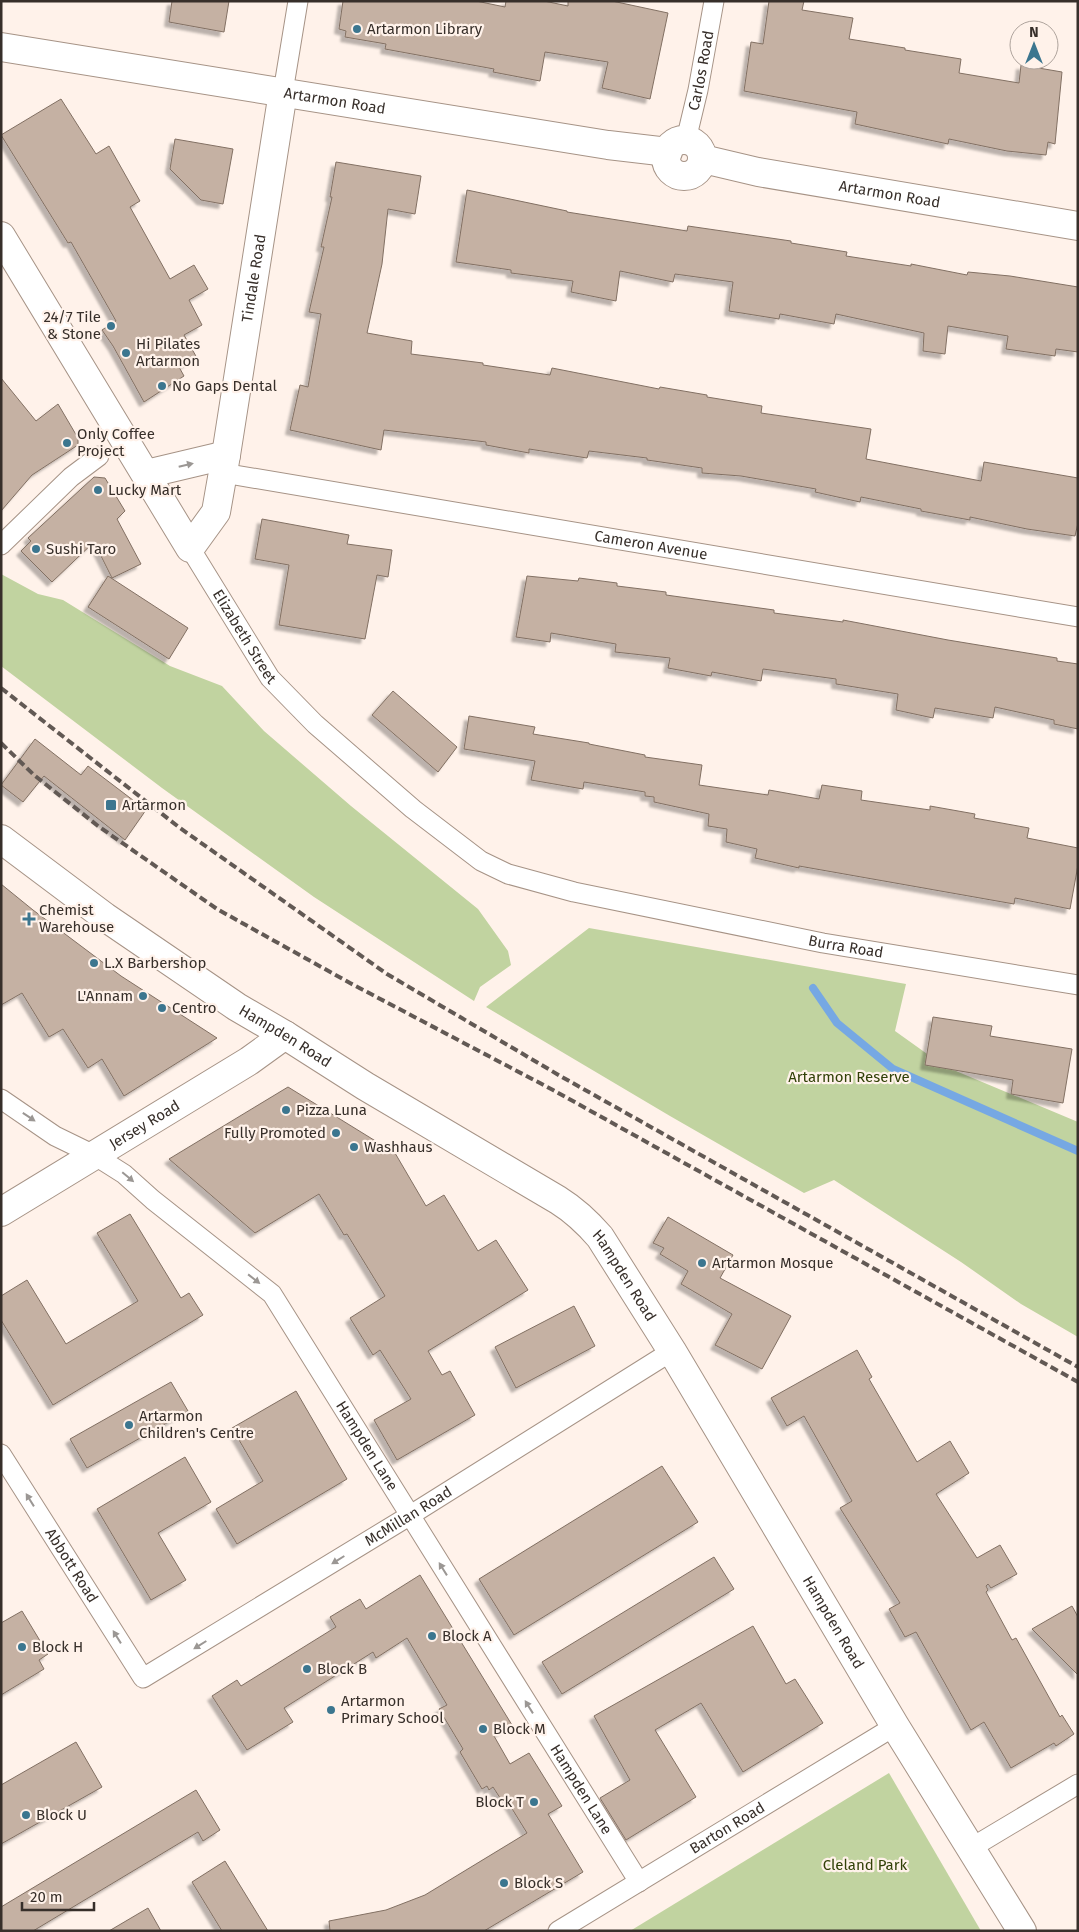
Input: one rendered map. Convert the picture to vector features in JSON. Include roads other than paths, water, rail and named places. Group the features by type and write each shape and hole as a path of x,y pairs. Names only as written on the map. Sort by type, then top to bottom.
{"street":[{"name":"Tindale Road","path":"190,548 216,512 298,1"},
{"name":"Carlos Road","path":"685,150 714,1"},
{"name":"Artarmon Road","path":"1,47 608,145 685,150 758,172 1078,226"},
{"name":"Elizabeth Street","path":"1,236 270,678 316,724 413,809 481,861 508,874 549,886 615,900"},
{"path":"1,545 71,478 99,456"},
{"path":"146,474 225,464"},
{"name":"Cameron Avenue","path":"225,464 1078,617"},
{"name":"Hampden Road","path":"1,839 104,917 247,1014 285,1035 365,1086 574,1210 600,1237 672,1351 895,1726 1022,1931"},
{"name":"Burra Road","path":"615,900 823,943 1078,985"},
{"name":"Jersey Road","path":"1,1212 249,1062 285,1035"},
{"name":"Hampden Lane","path":"1,1099 55,1136 94,1155 124,1174 153,1200 272,1294 639,1882"},
{"name":"McMillan Road","path":"143,1678 409,1516 672,1351"},
{"name":"Abbott Road","path":"1,1454 143,1678"},
{"name":"Barton Road","path":"558,1931 895,1726"},
{"path":"971,1848 1078,1784"}],"waterway":[{"path":"813,988 837,1023 893,1069 1078,1151"}],"railway":[{"path":"1,688 180,828 387,974 562,1077 1078,1367"},
{"path":"1,743 34,775 98,826 217,909 350,983 553,1090 1078,1382"}],"place":[{"name":"Artarmon Library","path":"357,29"},
{"name":"24/7 Tile & Stone","path":"111,326"},
{"name":"Hi Pilates Artarmon","path":"126,353"},
{"name":"No Gaps Dental","path":"162,386"},
{"name":"Only Coffee Project","path":"67,443"},
{"name":"Lucky Mart","path":"98,490"},
{"name":"Sushi Taro","path":"36,549"},
{"name":"Artarmon","path":"111,805"},
{"name":"Chemist Warehouse","path":"29,919"},
{"name":"L.X Barbershop","path":"94,963"},
{"name":"L'Annam","path":"143,996"},
{"name":"Centro","path":"162,1008"},
{"name":"Pizza Luna","path":"286,1110"},
{"name":"Fully Promoted","path":"336,1133"},
{"name":"Washhaus","path":"354,1147"},
{"name":"Artarmon Mosque","path":"702,1263"},
{"name":"Artarmon Children's Centre","path":"129,1425"},
{"name":"Block A","path":"432,1636"},
{"name":"Block H","path":"22,1647"},
{"name":"Block B","path":"307,1669"},
{"name":"Artarmon Primary School","path":"331,1710"},
{"name":"Block M","path":"483,1729"},
{"name":"Block T","path":"534,1802"},
{"name":"Block U","path":"26,1815"},
{"name":"Block S","path":"504,1883"}],"park label":[{"name":"Artarmon Reserve","path":"849,1077"},
{"name":"Cleland Park","path":"865,1865"}]}
